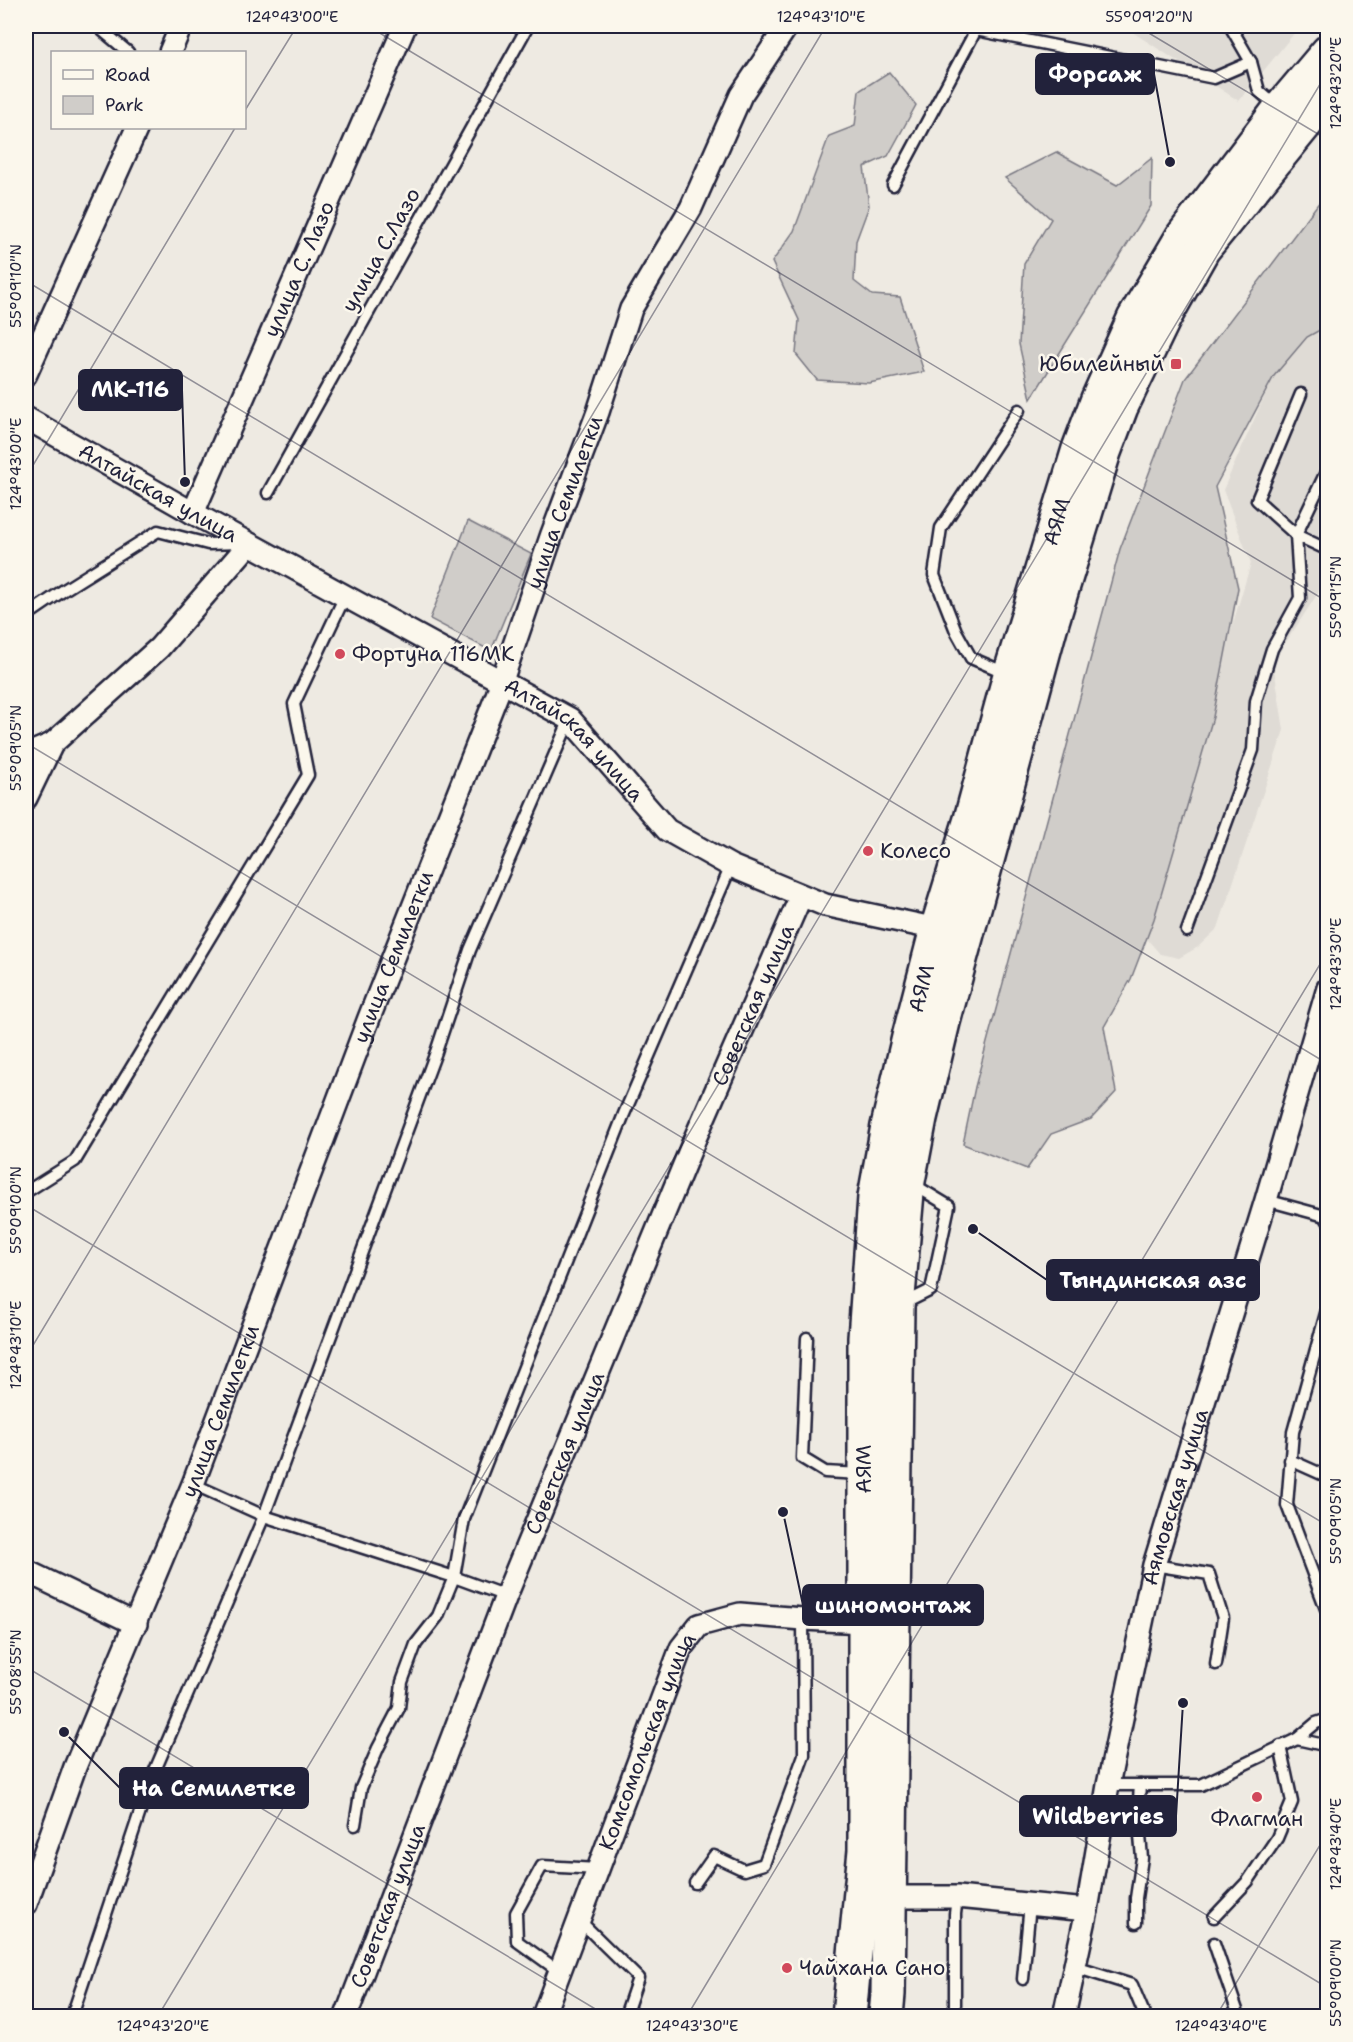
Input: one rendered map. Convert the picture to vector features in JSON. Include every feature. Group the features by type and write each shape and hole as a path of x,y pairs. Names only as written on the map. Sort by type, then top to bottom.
{"highway":[{"name":"АЯМ","path":"849,2016 865,1851 866,1338 875,1197 888,1126 936,929 971,819 1010,675 1079,449 1098,399 1134,319 1183,236 1280,110 1328,52"},
{"name":"АЯМ","path":"886,2016 890,1897 897,1307 908,1180 920,1118 943,1022 1050,628 1104,452 1121,407 1164,318 1203,249 1328,96"}],"street":[{"path":"170,51 181,26"},
{"name":"улица С. Лазо","path":"193,513 405,26"},
{"name":"улица Семилетки","path":"26,1904 75,1767 193,1484 369,1018 502,682 552,534 598,412 631,309 691,208 741,94 787,26"},
{"path":"26,374 137,129"},
{"name":"Алтайская улица","path":"26,418 193,513 570,719 667,830 731,867 825,904 936,929"},
{"path":"26,755 52,744 159,648 248,543"},
{"path":"26,798 52,744"},
{"name":"Советская улица","path":"346,2016 507,1596 692,1147 801,896"},
{"name":"Аямовская улица","path":"1064,2016 1087,1910 1108,1785 1154,1565 1322,1019 1328,988"},
{"path":"26,1571 136,1624"},
{"name":"Комсомольская улица","path":"543,2016 681,1648 699,1625 740,1614 864,1622"},
{"path":"890,1897 957,1897 1087,1910"}],"lane":[{"path":"97,26 127,51"},
{"name":"улица С.Лазо","path":"268,493 528,26"},
{"path":"1230,26 1251,62 1259,91 1280,110"},
{"path":"893,185 976,30 1214,78 1251,62"},
{"path":"1301,394 1257,500 1296,536 1328,550"},
{"path":"1010,675 971,658 956,631 934,575 940,528 1019,410"},
{"path":"1186,931 1253,750 1256,701 1272,649 1300,598 1296,536 1328,468"},
{"path":"26,616 158,531 207,544 248,543"},
{"path":"26,1192 75,1161 308,775 294,704 345,596"},
{"path":"72,2016 150,1782 264,1516 436,1052 470,950 570,719"},
{"path":"355,1825 362,1788 378,1748 399,1708 402,1682 416,1644 438,1616 454,1577 464,1519 624,1114 731,867"},
{"path":"897,1307 931,1290 949,1206 908,1180"},
{"path":"1266,1200 1325,1216 1328,1221"},
{"path":"1328,1306 1293,1432 1287,1505 1328,1614"},
{"path":"807,1338 802,1458 825,1472 864,1474"},
{"path":"1290,1460 1328,1477"},
{"path":"193,1484 264,1516 507,1596"},
{"path":"1154,1565 1209,1574 1223,1618 1216,1664"},
{"path":"695,1882 714,1856 744,1870 764,1864 804,1755 803,1619"},
{"path":"1108,1785 1201,1785 1297,1739 1316,1723 1328,1719"},
{"path":"1297,1739 1328,1746"},
{"path":"1215,1917 1248,1881 1277,1838 1292,1802 1280,1746"},
{"path":"1136,1923 1136,1898 1142,1858 1138,1814 1140,1785"},
{"path":"560,1972 517,1941 516,1913 542,1866 598,1869"},
{"path":"956,2016 955,1914 957,1897"},
{"path":"1023,1979 1030,1904"},
{"path":"579,1920 638,1978 625,2016"},
{"path":"1214,1943 1239,2016"},
{"path":"1075,1967 1132,1985 1145,2016"}],"shaded area":[{"path":"1123,26 1300,26 1239,101"},
{"path":"1327,314 1327,585 1320,590 1273,662 1284,730 1218,928 1198,947 1179,958 1160,954 1141,932 1251,563 1223,490 1284,352"}],"green space":[{"path":"889,72 916,105 888,156 864,167 869,206 856,241 854,281 872,295 900,297 924,372 869,383 817,380 796,354 799,320 772,262 794,231 829,136 855,126 859,91"},
{"path":"1056,152 1117,185 1152,158 1151,206 1031,399 1019,344 1024,264 1051,219 1005,178"},
{"path":"1327,192 1327,326 1307,337 1274,376 1215,487 1238,588 1213,717 1154,919 1131,979 1104,1027 1116,1092 1091,1119 1051,1134 1027,1169 963,1144 975,1087 1120,549 1185,379"},
{"path":"468,521 531,554 491,651 430,619"}],"place":[{"name":"Форсаж","path":"1170,162"},
{"name":"Юбилейный","path":"1176,364"},
{"name":"МК-116","path":"185,482"},
{"name":"Фортуна 116МК","path":"340,654"},
{"name":"Колесо","path":"868,851"},
{"name":"Тындинская азс","path":"973,1229"},
{"name":"шиномонтаж","path":"783,1512"},
{"name":"Wildberries","path":"1183,1703"},
{"name":"На Семилетке","path":"64,1732"},
{"name":"Флагман","path":"1257,1797"},
{"name":"Чайхана Сано","path":"787,1968"}]}
